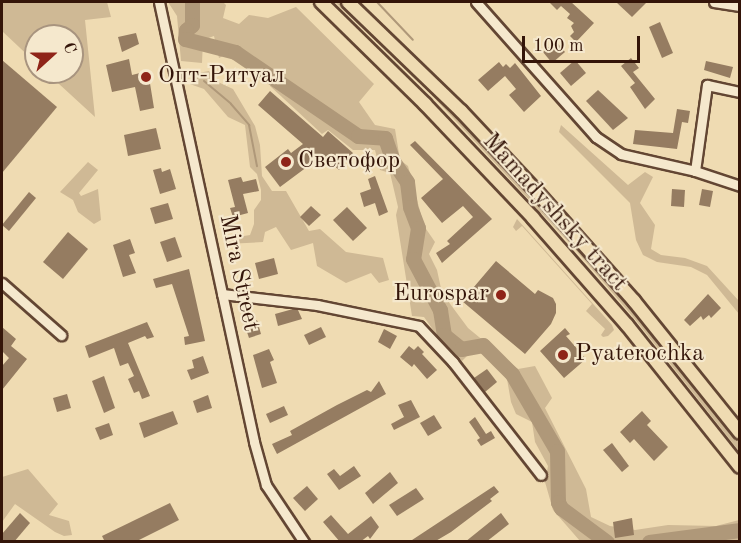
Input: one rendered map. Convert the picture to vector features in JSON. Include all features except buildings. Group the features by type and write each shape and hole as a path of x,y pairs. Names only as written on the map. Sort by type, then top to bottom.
{"main road":[{"name":"Mamadyshsky tract","path":"321,2 425,104 533,218 627,325 740,467"},
{"name":"Mamadyshsky tract","path":"348,2 460,111 537,192 634,302 740,433"}],"street":[{"name":"Mira Street","path":"159,2 266,486 304,542"},
{"path":"355,2 363,16"},
{"path":"476,2 596,136 621,154 695,171 740,186"},
{"path":"714,2 740,6"},
{"path":"695,171 707,85 740,92"},
{"path":"2,283 62,335"},
{"path":"222,294 317,305 419,326 453,362 541,474"}],"shaded area":[{"path":"2,2 107,2 111,17 85,20 95,117 59,84 84,84 84,24 24,24 24,52 2,31"},
{"path":"168,2 223,2 226,5 223,18 239,24 249,15 268,18 296,7 374,84 359,102 375,125 395,129 400,160 408,166 424,226 435,242 429,254 437,270 442,293 468,328 518,369 535,366 552,398 545,408 586,489 591,517 610,526 635,530 668,525 716,526 739,520 739,541 580,541 553,510 545,482 548,466 535,442 532,422 516,414 511,402 507,379 482,350 470,353 462,361 441,341 424,317 412,316 396,215 398,207 390,173 380,170 375,150 353,150 328,130 322,134 270,86 274,80 231,52 219,58 214,36 203,40 202,63 181,61 177,16"},
{"path":"335,2 342,2 498,156 637,314 739,443 739,451 634,318 573,247 427,90"},
{"path":"209,71 218,82 233,89 255,126 260,145 262,176 272,191 286,191 309,231 320,229 346,252 383,258 389,280 379,283 371,273 346,283 317,266 313,243 291,250 276,227 265,232 263,242 227,244 226,239 250,235 254,224 254,210 261,200 261,190 257,174 250,167 245,125 228,117 204,89 187,83 198,73"},
{"path":"561,125 628,185 645,172 653,177 640,203 655,225 651,249 661,255 685,258 707,266 739,301 739,314 707,275 691,267 657,262 643,255 636,240 630,203 559,132"},
{"path":"88,162 98,170 79,193 81,196 98,189 101,220 94,224 78,212 73,200 60,192"},
{"path":"517,219 612,325 614,330 608,336 601,335 605,329 586,311 592,304 522,226 516,231 513,227"},
{"path":"28,469 58,504 49,515 69,521 72,535 64,536 55,532 15,504 2,522 2,477"}],"waterway":[{"path":"192,2 192,25 186,30 185,39 235,52 358,136 385,138 393,161 407,182 410,207 418,228 413,259 440,310 444,335 461,349 483,345 512,374 557,451 558,502 561,508 607,542"},
{"path":"377,2 413,40"},
{"path":"204,81 231,104 249,125 257,166"},
{"path":"649,542 740,530"}],"place":[{"name":"Опт-Ритуал","path":"146,77"},
{"name":"Светофор","path":"286,162"},
{"name":"Eurospar","path":"501,295"},
{"name":"Pyaterochka","path":"563,355"}]}
